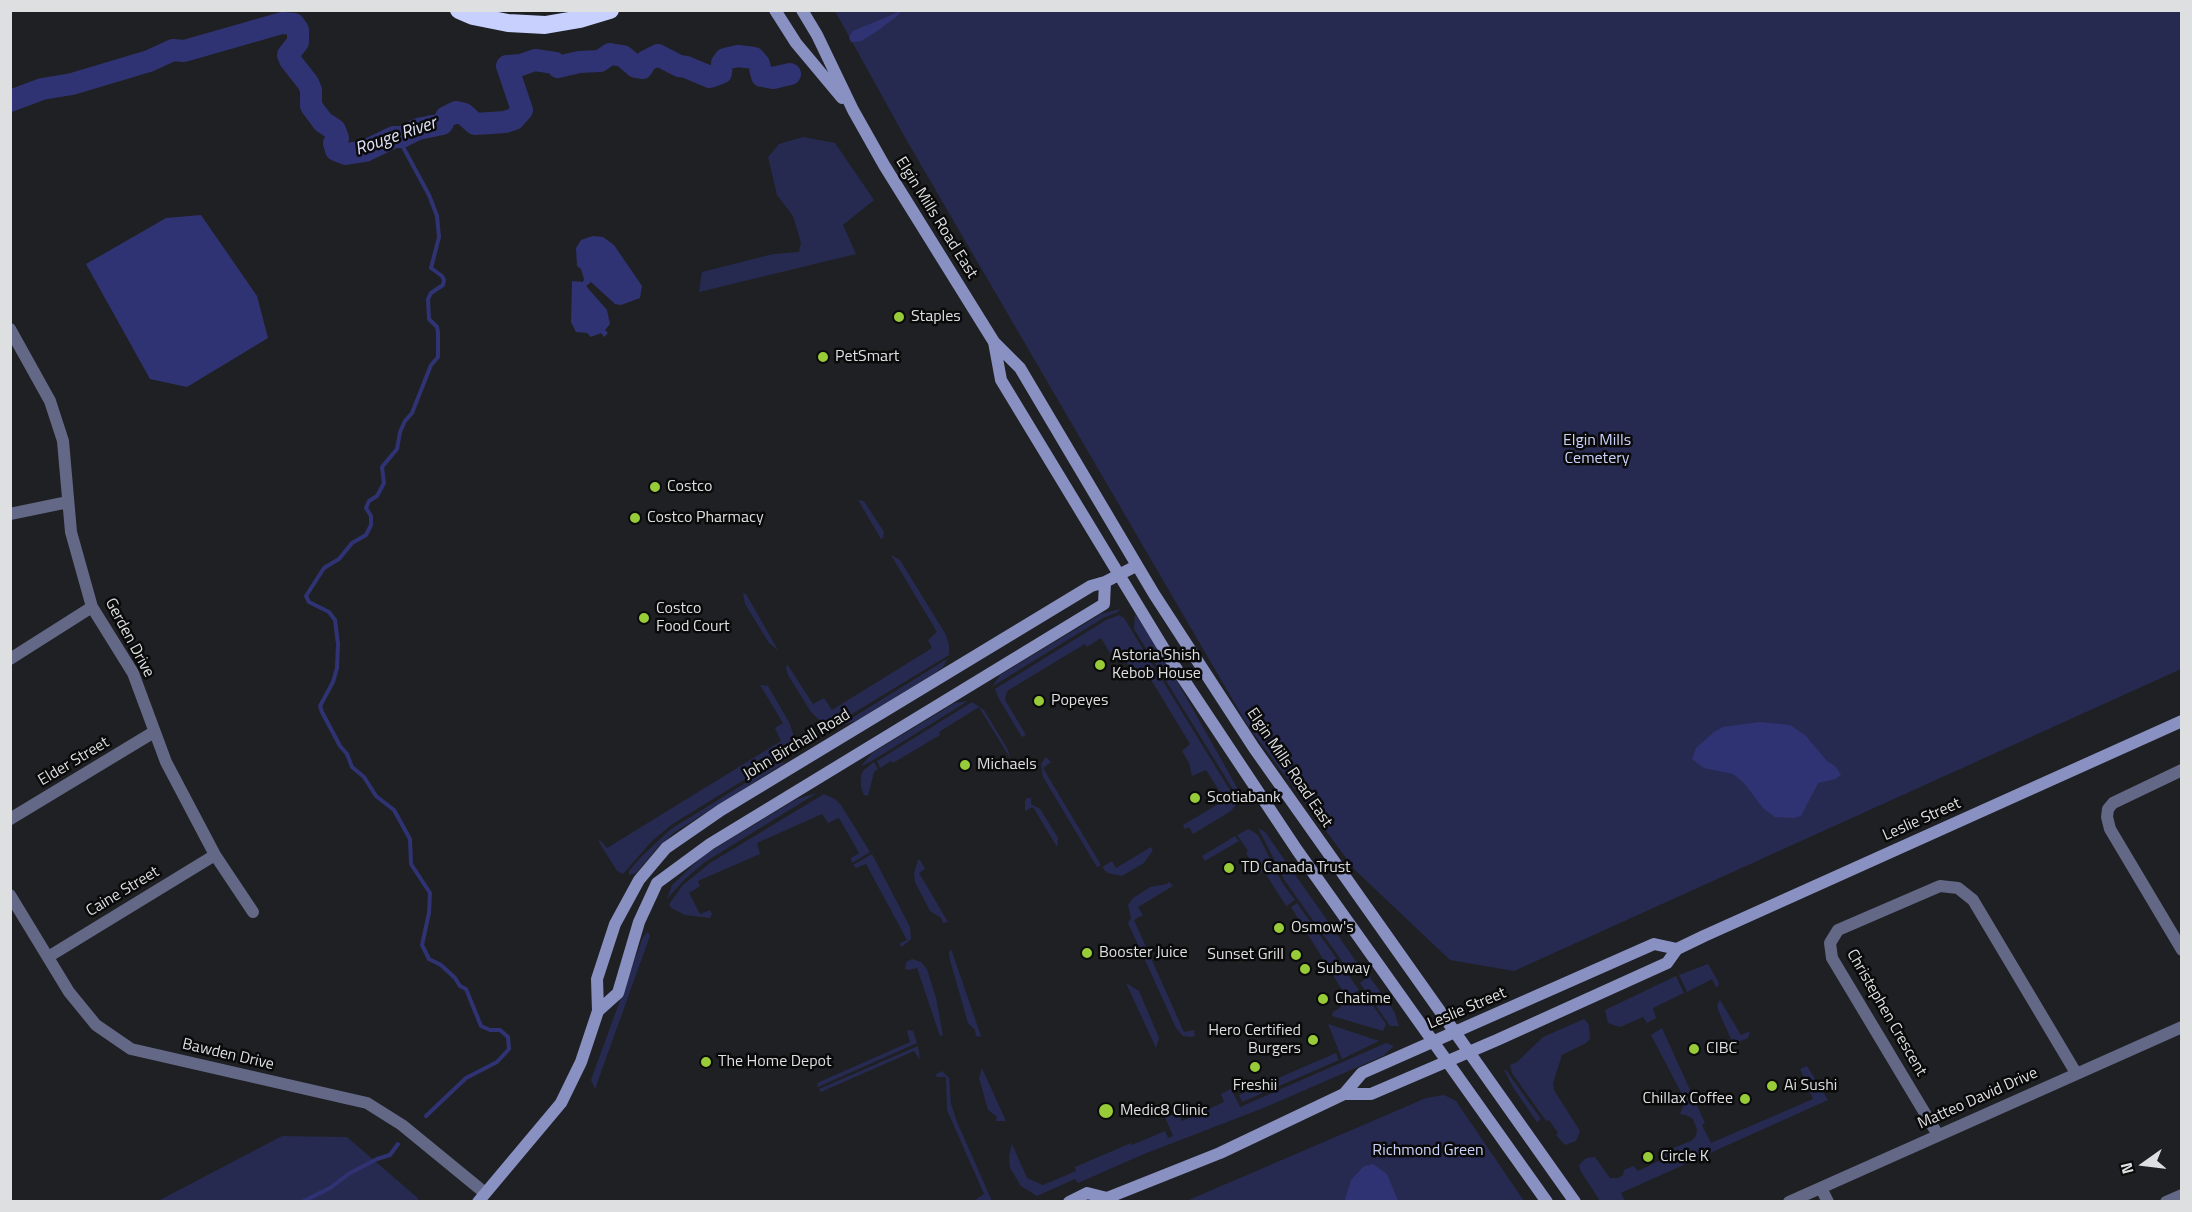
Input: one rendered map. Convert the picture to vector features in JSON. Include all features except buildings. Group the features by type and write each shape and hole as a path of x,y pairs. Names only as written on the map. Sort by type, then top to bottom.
{"highway":[{"path":"459,10 473,16 508,23 545,25 580,19 610,10"}],"main road":[{"name":"Elgin Mills Road East","path":"775,10 796,43 853,110"},
{"name":"Elgin Mills Road East","path":"802,10 817,34 853,110 884,165 994,342 1020,368 1136,566 1254,748 1575,1202"},
{"name":"Elgin Mills Road East","path":"994,342 1001,380 1172,662 1297,850 1547,1202"},
{"name":"John Birchall Road","path":"481,1197 561,1103 581,1062 598,1011 597,979 615,924 639,880 666,848 721,810 1091,586 1105,582 1136,566"},
{"name":"John Birchall Road","path":"598,1011 618,993 639,922 657,883 710,844 1104,604 1105,582"},
{"name":"Leslie Street","path":"1344,1094 1371,1094 1667,963 1677,949 2181,721"},
{"name":"Leslie Street","path":"1069,1202 1087,1193 1107,1200 1220,1153 1344,1094 1362,1073 1654,944 1677,949"}],"street":[{"name":"Gerden Drive","path":"10,329 50,401 63,441 71,532 92,607 133,673 166,762 215,855 253,912"},
{"path":"10,514 68,502"},
{"path":"10,658 92,607"},
{"name":"Elder Street","path":"10,819 154,732"},
{"path":"2181,770 2114,803 2108,809 2107,817 2110,829 2181,950"},
{"name":"Caine Street","path":"48,957 215,855"},
{"name":"Christephen Crescent","path":"1938,1134 1832,958 1830,943 1838,930 1940,886 1958,888 1973,900 2076,1073"},
{"name":"Bawden Drive","path":"10,895 69,992 96,1025 131,1049 367,1103 402,1125 481,1197"},
{"name":"Matteo David Drive","path":"1789,1202 2181,1027"},
{"path":"1821,1188 1828,1202"},
{"path":"2166,1202 2181,1195"}],"green space":[{"name":"Elgin Mills Cemetery","path":"835,11 2181,11 2181,669 1514,971 1450,960 1355,870 1248,726 907,141"},
{"path":"803,137 835,143 874,200 843,225 856,254 699,292 702,272 773,254 799,252 801,243 793,216 777,195 768,157 779,144"},
{"path":"858,500 864,501 884,532 883,538 881,539"},
{"path":"891,555 900,560 946,635 949,655 837,723 835,721 830,724 818,719 811,712 788,675 787,664 813,704 824,698 832,710 932,648 928,640 937,632"},
{"path":"743,593 746,594 778,650 769,643 745,604"},
{"path":"1120,609 993,686 1000,675 1101,614"},
{"path":"1135,614 1164,658 1239,791 1240,801 1134,629"},
{"path":"1119,615 1124,618 1155,669 1136,680 1118,648 1110,653 1101,638 1087,647 1085,644 1007,691 1005,700 1026,735 1022,737 995,689 1106,620"},
{"path":"947,659 943,667 935,673 856,721 839,726"},
{"path":"1158,673 1236,800 1236,805 1231,811 1193,834 1189,827 1185,829 1183,825 1225,800 1206,770 1192,776 1189,763 1182,751 1190,744 1150,678"},
{"path":"760,685 768,686 789,722 794,736 792,747 785,751 786,754 671,825 652,841 623,874 617,871 599,839 607,848 781,741 775,728 783,723"},
{"path":"968,701 861,766 872,753 955,703"},
{"path":"972,702 984,710 1008,750 1010,758 979,707 939,732 940,735 893,763 891,761 880,768 877,761"},
{"path":"1046,757 1051,762 1043,768 1101,865 1097,867 1043,777 1041,764"},
{"path":"786,762 675,832 658,847 636,873 629,875 629,871 641,857 671,829 776,764"},
{"path":"874,762 878,769 874,772 868,796 864,795 861,787 861,775"},
{"path":"817,793 705,862 667,899 672,885 704,855 797,799"},
{"path":"824,794 841,805 870,852 852,863 851,858 859,853 839,818 828,823 822,814 757,843 760,854 698,881 700,886 689,893 700,914 710,910 712,914 710,918 685,915 671,908 669,904 683,885 710,863"},
{"path":"1031,798 1031,804 1040,809 1058,838 1057,847 1033,807 1025,811 1025,801"},
{"path":"1258,828 1265,832 1358,964 1349,971 1285,881"},
{"path":"1249,829 1258,835 1283,884 1295,900 1286,906 1264,871 1258,873 1246,853 1248,851 1237,835"},
{"path":"1235,836 1239,841 1205,861 1202,856"},
{"path":"1151,847 1153,850 1144,863 1122,876 1107,873 1102,867 1112,861 1116,868"},
{"path":"872,854 910,927 911,939 902,947 899,944 907,940 866,864 856,868 853,865"},
{"path":"918,860 925,869 919,873 948,922 943,923 941,918 930,911 915,882 914,873"},
{"path":"1169,882 1173,886 1138,907 1143,915 1134,920 1184,1032 1194,1030 1195,1036 1191,1037 1183,1036 1176,1028 1128,923 1131,918 1128,905 1133,898 1150,887"},
{"path":"1297,903 1359,990 1347,998 1291,907"},
{"path":"648,932 650,936 595,1089 591,1080 643,937"},
{"path":"951,949 981,1037 976,1036 975,1030 968,1023 950,960"},
{"path":"912,959 921,962 927,969 936,998 943,1035 940,1036 917,968 905,969 906,962"},
{"path":"1708,964 1719,983 1718,987 1712,979 1687,992 1679,975"},
{"path":"1369,976 1394,1011 1399,1026 1390,1026 1360,983"},
{"path":"1676,976 1684,993 1653,1008 1656,1018 1647,1023 1643,1017 1620,1027 1608,1023 1605,1010"},
{"path":"1126,983 1139,991 1159,1038 1156,1048"},
{"path":"1362,990 1386,1024 1383,1031 1332,1016 1333,1012 1341,1007 1339,1004"},
{"path":"1720,1000 1741,1035 1750,1031 1748,1038 1738,1042 1731,1039 1718,1010 1717,1004"},
{"path":"1584,1019 1589,1025 1590,1039 1562,1055 1553,1083 1554,1090 1580,1131 1576,1141 1565,1145 1556,1135 1558,1133 1549,1120 1546,1121 1512,1073 1510,1065 1517,1062 1543,1037"},
{"path":"1328,1024 1379,1041 1342,1059"},
{"path":"1662,1028 1705,1123 1702,1125 1711,1143 1813,1099 1800,1069 1807,1066 1828,1100 1621,1193 1625,1201 1600,1201 1580,1170 1579,1165 1586,1158 1595,1157 1610,1178 1618,1178 1623,1175 1624,1170 1633,1166 1638,1171 1665,1158 1663,1152 1691,1141 1696,1136 1697,1130 1693,1119 1680,1114 1684,1098 1651,1035"},
{"path":"907,1031 913,1031 917,1043 818,1087 817,1083 910,1042"},
{"path":"1386,1043 1394,1046 1383,1056 1266,1107 1144,1154 1078,1183 1075,1179 1037,1196 1021,1186 1010,1168 1009,1156 1012,1144 1027,1178 1043,1185 1076,1171 1075,1167 1131,1143 1132,1145 1165,1131 1168,1138 1173,1136 1165,1117 1178,1112 1182,1121 1224,1102 1221,1094 1231,1089 1240,1107"},
{"path":"918,1046 920,1060 914,1051 821,1092 819,1089"},
{"path":"1336,1053 1339,1060 1242,1102 1239,1095"},
{"path":"982,1068 1006,1121 996,1121 997,1117 988,1110 979,1078"},
{"path":"1504,1070 1541,1119 1537,1122 1514,1089"},
{"path":"942,1071 949,1078 951,1104 957,1122 992,1201 975,1200 984,1194 947,1110 946,1077 935,1075"},
{"name":"Richmond Green","path":"1444,1095 1456,1101 1524,1201 1184,1202 1426,1098"},
{"path":"282,1136 347,1137 419,1199 412,1202 158,1201"}],"shaded area":[{"path":"901,11 876,32 861,41 851,42 849,37 853,31"},
{"path":"201,215 257,296 268,338 187,387 150,379 86,264 166,218"},
{"path":"593,236 603,237 614,245 642,286 640,298 621,305 615,304 591,282 586,286 607,310 610,324 605,330 608,333 604,337 601,333 591,337 587,333 576,332 571,322 572,281 583,282 584,279 581,269 577,266 576,248 581,240"},
{"path":"1760,722 1790,725 1805,735 1841,775 1835,779 1818,783 1801,816 1775,817 1763,808 1744,783 1733,774 1704,768 1692,759 1696,748 1723,727"},
{"path":"1373,1164 1387,1174 1398,1201 1342,1201 1345,1200 1351,1180 1363,1167"}],"waterway":[{"name":"Rouge River","path":"10,101 42,89 72,84 149,61 173,50 184,51 282,23 294,24 298,30 298,42 288,55 308,83 311,90 311,106 323,122 335,130 338,138 334,143 336,150 346,154 365,151 394,137 402,137 418,129 442,124 446,117 456,112 464,114 475,124 505,122 514,119 522,110 507,66 521,65 535,60 555,63 558,67 579,62 600,61 610,54 623,56 636,67 642,68 646,61 658,55 679,66 710,77 721,73 725,59 738,56 754,58 759,64 762,76 773,78 790,74"},
{"path":"402,137 403,147 429,195 437,216 439,237 431,268 444,280 443,285 431,293 428,299 429,319 437,327 438,357 431,365 412,413 400,432 397,449 382,467 384,483 377,496 369,501 366,508 371,516 371,525 366,535 352,543 339,559 324,568 306,596 309,602 329,612 335,620 338,644 337,668 333,682 320,706 322,712 340,746 347,754 352,767 364,777 376,796 394,810 410,839 411,864 430,893 429,913 422,945 429,959 441,965 460,986 466,989 481,1026 490,1030 500,1030 508,1037 509,1049 497,1062 466,1078 426,1116"},
{"path":"302,1202 330,1188 350,1173 390,1155 398,1144"}],"place":[{"name":"Staples","path":"899,317"},
{"name":"PetSmart","path":"823,357"},
{"name":"Costco","path":"655,487"},
{"name":"Costco Pharmacy","path":"635,518"},
{"name":"Costco Food Court","path":"644,618"},
{"name":"Astoria Shish Kebob House","path":"1100,665"},
{"name":"Popeyes","path":"1039,701"},
{"name":"Michaels","path":"965,765"},
{"name":"Scotiabank","path":"1195,798"},
{"name":"TD Canada Trust","path":"1229,868"},
{"name":"Osmow's","path":"1279,928"},
{"name":"Booster Juice","path":"1087,953"},
{"name":"Sunset Grill","path":"1296,955"},
{"name":"Subway","path":"1305,969"},
{"name":"Chatime","path":"1323,999"},
{"name":"Hero Certified Burgers","path":"1313,1040"},
{"name":"CIBC","path":"1694,1049"},
{"name":"The Home Depot","path":"706,1062"},
{"name":"Freshii","path":"1255,1067"},
{"name":"Ai Sushi","path":"1772,1086"},
{"name":"Chillax Coffee","path":"1745,1099"},
{"name":"Medic8 Clinic","path":"1106,1111"},
{"name":"Circle K","path":"1648,1157"}]}
